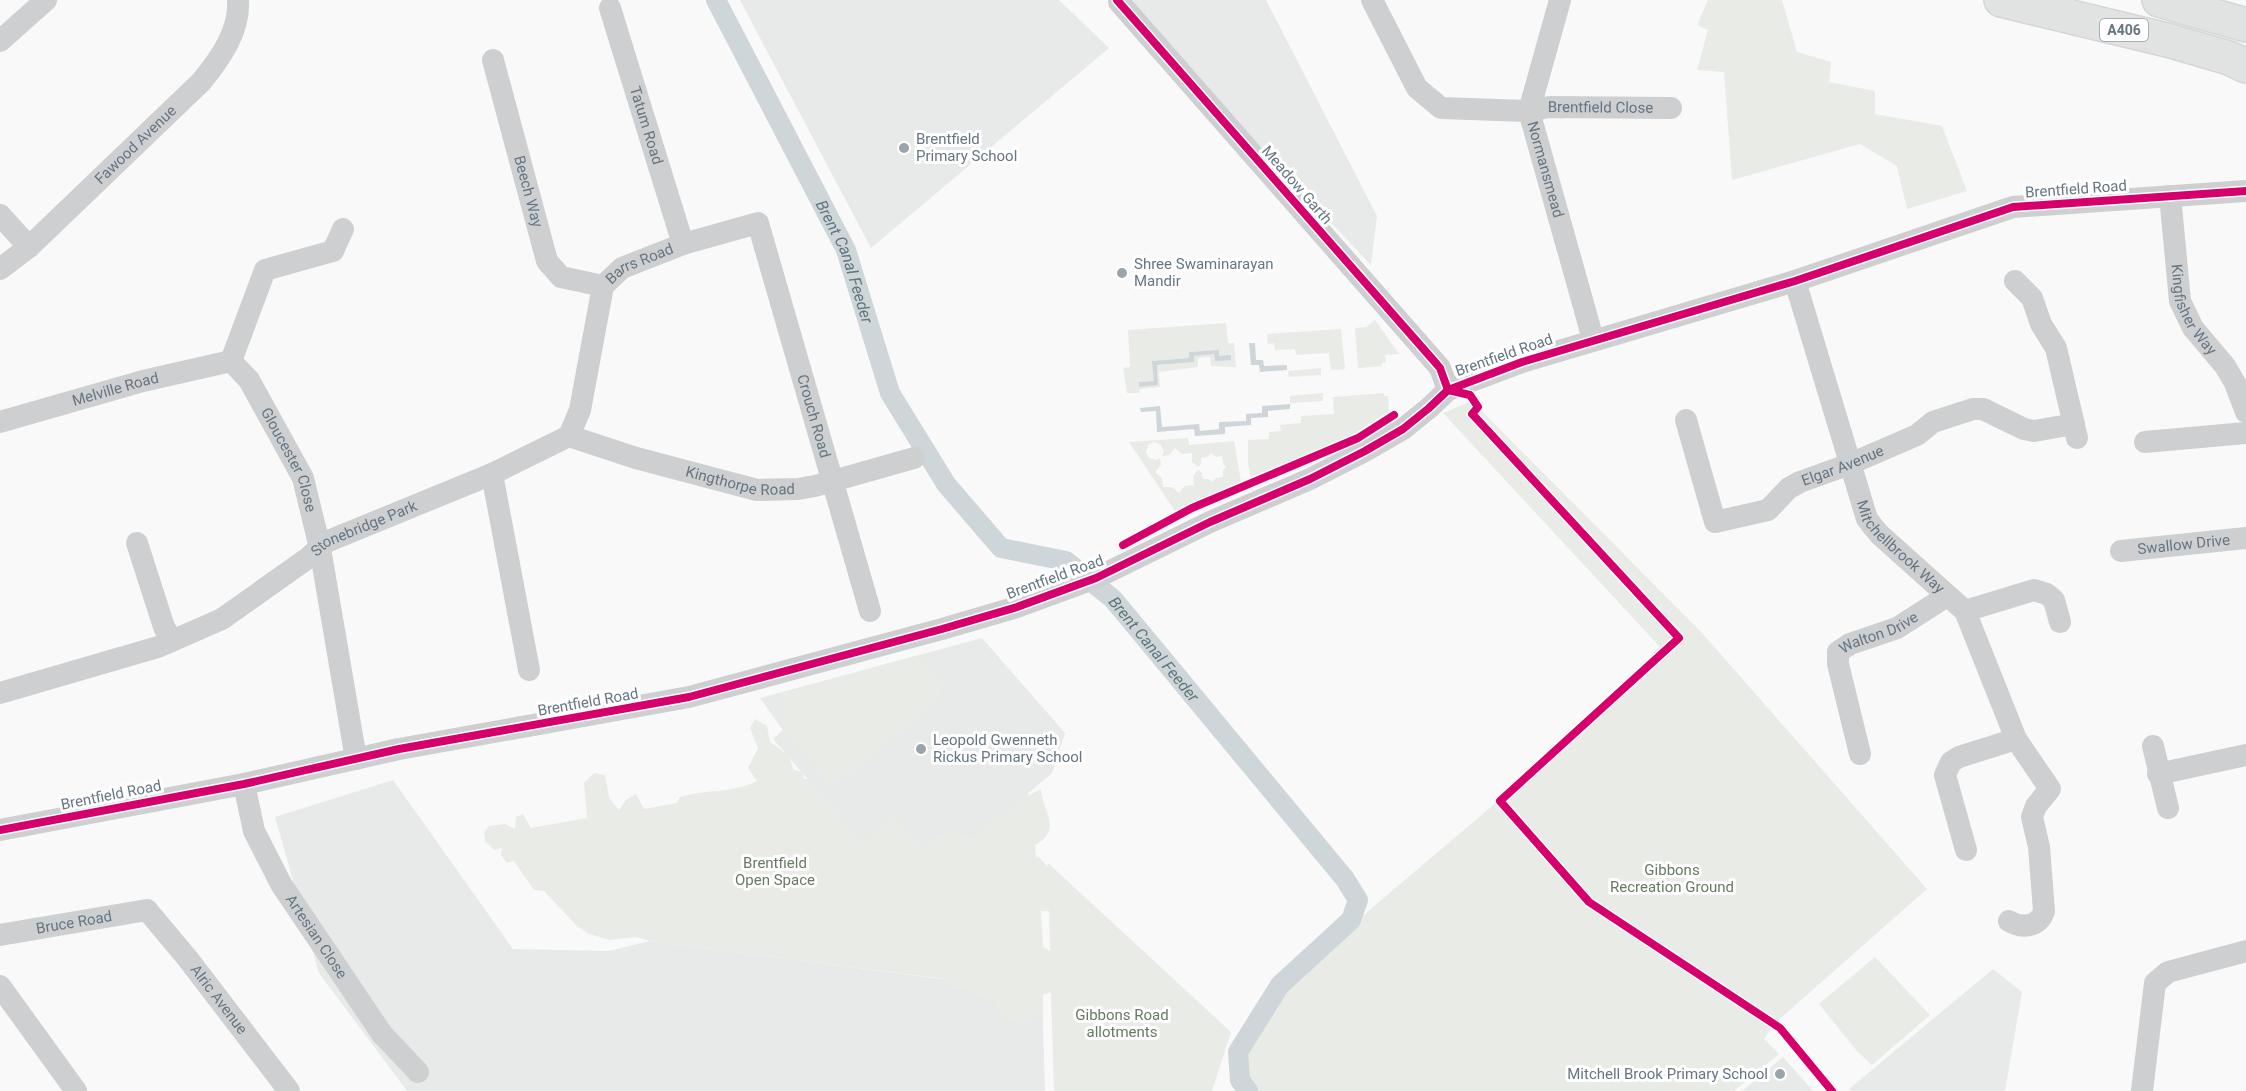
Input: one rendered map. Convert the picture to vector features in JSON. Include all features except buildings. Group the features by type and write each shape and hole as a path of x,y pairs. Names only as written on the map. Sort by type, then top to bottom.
{"highway":[{"name":"A406","path":"2001,0 2171,41 2229,58 2246,66"},
{"name":"A406","path":"2159,0 2246,25"}],"street":[{"path":"0,41 46,0"},
{"name":"Fawood Avenue","path":"0,269 29,247 201,82 222,55 239,14 238,0"},
{"name":"Brentfield Close","path":"1372,0 1417,88 1441,108 1529,111 1549,107 1671,108"},
{"name":"Normansmead","path":"1560,0 1529,111 1593,339"},
{"name":"Meadow Garth","path":"1119,2 1440,368 1448,390"},
{"name":"Tatum Road","path":"610,8 683,244"},
{"name":"Beech Way","path":"492,60 548,261 561,277 603,286"},
{"name":"Brentfield Road","path":"0,830 244,784 399,749 689,697 976,619 1090,581 1210,522 1310,478 1375,446 1403,429 1430,408 1448,390 1504,368 1593,339 1795,281 2013,207 2246,191"},
{"name":"Kingfisher Way","path":"2170,196 2180,301 2193,328 2230,375 2246,412"},
{"path":"0,215 29,247"},
{"name":"Barrs Road","path":"568,436 580,410 603,286 622,268 683,244 758,223"},
{"name":"Crouch Road","path":"758,223 870,610"},
{"path":"231,361 265,270 333,251 343,229"},
{"name":"Mitchellbrook Way","path":"1795,281 1867,519 1879,534 1965,611 2016,739 2055,793 2036,806 2032,817 2039,847 2044,911 2039,920 2027,926 2019,926 2009,921"},
{"name":"Elgar Avenue","path":"1686,420 1715,522 1768,510 1789,488 1800,482 1850,464 1917,435 1933,422 1973,409 1983,409 2024,429 2075,432 2056,348 2041,324 2032,298 2015,281"},
{"name":"Melville Road","path":"0,422 143,381 231,361"},
{"name":"Gloucester Close","path":"231,361 249,380 303,478 320,548 356,759"},
{"path":"2145,442 2246,433"},
{"name":"Kingthorpe Road","path":"568,436 636,458 757,490 798,489 914,458"},
{"name":"Stonebridge Park","path":"0,693 172,641 222,619 326,542 492,474 568,436"},
{"path":"492,474 529,670"},
{"name":"Swallow Drive","path":"2121,551 2246,538"},
{"path":"137,543 164,627 172,641"},
{"path":"1965,611 2034,590 2047,594 2054,600 2060,622"},
{"name":"Walton Drive","path":"1860,754 1838,664 1838,652 1850,644 1897,628 1947,596"},
{"path":"1966,850 1945,775 1951,762 1959,757 2016,739"},
{"path":"2153,746 2168,808"},
{"path":"2158,774 2246,755"},
{"name":"Artesian Close","path":"244,784 254,831 281,884 382,1034 418,1072"},
{"name":"Bruce Road","path":"0,935 147,910"},
{"name":"Alric Avenue","path":"147,910 188,959 289,1091"},
{"path":"2142,1091 2155,983 2168,972 2246,951"},
{"path":"0,986 75,1091"}],"shaded area":[{"name":"Brentfield Primary School","path":"740,0 1059,0 1109,48 871,248"},
{"path":"1128,0 1266,0 1377,216 1371,265 1284,173"},
{"path":"1249,343 1255,343 1256,360 1263,360 1264,366 1287,365 1287,370 1260,372 1259,365 1251,365"},
{"path":"1219,350 1219,356 1231,355 1231,360 1215,361 1214,354 1194,356 1194,362 1157,365 1158,385 1139,387 1139,382 1154,381 1152,361 1189,358 1189,352"},
{"path":"1290,404 1290,409 1268,411 1268,417 1251,418 1251,425 1225,427 1225,434 1195,436 1194,429 1157,432 1156,411 1141,412 1140,408 1160,406 1162,427 1199,424 1200,431 1219,429 1219,422 1246,421 1246,414 1262,413 1262,406"},
{"name":"Leopold Gwenneth Rickus Primary School","path":"982,638 1065,733 1052,773 975,838 960,844 945,833 892,877 773,739 783,730 760,698"},
{"path":"393,780 513,949 609,951 650,941 1042,992 1045,1091 407,1091 319,973 275,817"},
{"path":"1993,969 2022,992 2005,1091 1851,1091 1849,1089"},
{"name":"Mitchell Brook Primary School","path":"1783,1057 1813,1091 1742,1091"}],"green space":[{"path":"1708,0 1782,0 1797,52 1831,62 1829,82 1875,91 1875,114 1942,126 1967,191 1907,209 1897,166 1860,144 1732,180 1724,72 1697,70 1708,30 1697,25"},
{"path":"1375,320 1399,354 1385,355 1386,362 1382,363 1382,366 1358,368 1355,328 1366,327"},
{"path":"1226,323 1228,343 1234,343 1236,367 1211,366 1210,357 1198,358 1198,367 1159,372 1160,387 1139,389 1140,393 1127,393 1123,368 1130,367 1128,330","holes":["1219,350 1219,356 1231,356 1215,360 1214,354 1194,356 1194,362 1157,365 1158,385 1139,386 1139,382 1154,381 1153,361 1189,358 1189,352"]},
{"path":"1341,329 1345,369 1331,370 1329,353 1296,355 1295,349 1275,350 1274,343 1268,344 1267,334"},
{"path":"1321,368 1321,375 1289,377 1288,371"},
{"path":"1323,393 1323,401 1290,403 1290,396"},
{"path":"1384,393 1384,396 1388,396 1389,413 1356,433 1251,478 1248,464 1248,440 1269,439 1269,432 1281,431 1280,425 1301,423 1301,416 1334,414 1333,397"},
{"name":"Gibbons Recreation Ground","path":"1472,401 1702,633 1927,889 1774,1024 1764,1039 1779,1054 1734,1091 1241,1091 1233,1082 1246,1048 1285,988 1373,907 1491,807 1660,647 1443,413"},
{"path":"1188,438 1189,445 1234,441 1241,482 1175,511 1129,442","holes":["1154,442 1161,445 1164,451 1162,456 1169,455 1175,448 1182,454 1192,453 1192,462 1198,467 1201,464 1201,458 1211,453 1216,457 1222,456 1226,467 1223,470 1223,477 1216,478 1212,482 1203,479 1202,473 1198,470 1193,476 1194,485 1185,486 1179,493 1172,487 1163,487 1162,478 1155,472 1161,465 1160,458 1156,460 1149,458 1146,452 1148,445"]},
{"path":"919,655 946,686 940,692 943,696 850,776 847,772 831,786 783,733 785,731 781,693"},
{"name":"Brentfield Open Space","path":"755,719 767,726 770,742 788,755 794,770 802,772 804,779 808,779 862,841 893,813 924,851 929,841 952,827 960,837 965,833 968,837 972,834 975,837 980,826 988,826 1028,793 1029,795 1041,789 1050,826 1044,839 1035,845 1036,857 1048,867 1048,863 1231,1032 1212,1091 1054,1091 1051,992 1043,995 1043,1013 1032,1018 1028,1023 1003,1020 994,1001 972,994 962,987 952,989 945,979 650,941 636,937 609,940 587,933 577,926 544,891 534,890 514,861 507,863 501,855 502,848 494,850 485,841 484,833 489,826 505,824 515,829 516,817 523,814 531,828 587,818 584,783 594,773 605,775 609,798 619,810 626,800 636,794 644,809 677,803 680,797 748,785 757,781 748,768 758,748 750,728","holes":["1041,911 1049,911 1050,951 1043,947"]},
{"path":"1875,957 1930,1015 1872,1065 1857,1051 1819,1004"}],"waterway":[{"name":"Brent Canal Feeder","path":"716,0 846,250 890,393 946,484 1001,548 1066,561 1113,599 1345,879 1358,900 1351,920 1280,985 1238,1052 1240,1080 1248,1091"}],"cycle path":[{"path":"1117,0 1440,368 1448,390 1470,395 1478,407 1472,414 1679,638 1500,801 1589,902 1780,1028 1832,1091"},
{"path":"0,830 244,784 399,749 689,697 942,629 1017,607 1096,578 1210,522 1310,479 1365,451 1403,429 1448,390 1522,362 1795,281 2013,207 2246,191"},
{"path":"1123,545 1192,508 1358,438 1394,415"}],"place":[{"name":"Brentfield Primary School","path":"904,148"},
{"name":"Shree Swaminarayan Mandir","path":"1122,273"},
{"name":"Leopold Gwenneth Rickus Primary School","path":"921,749"},
{"name":"Mitchell Brook Primary School","path":"1780,1074"}],"park label":[{"name":"Gibbons Road allotments","path":"1122,1024"}]}
